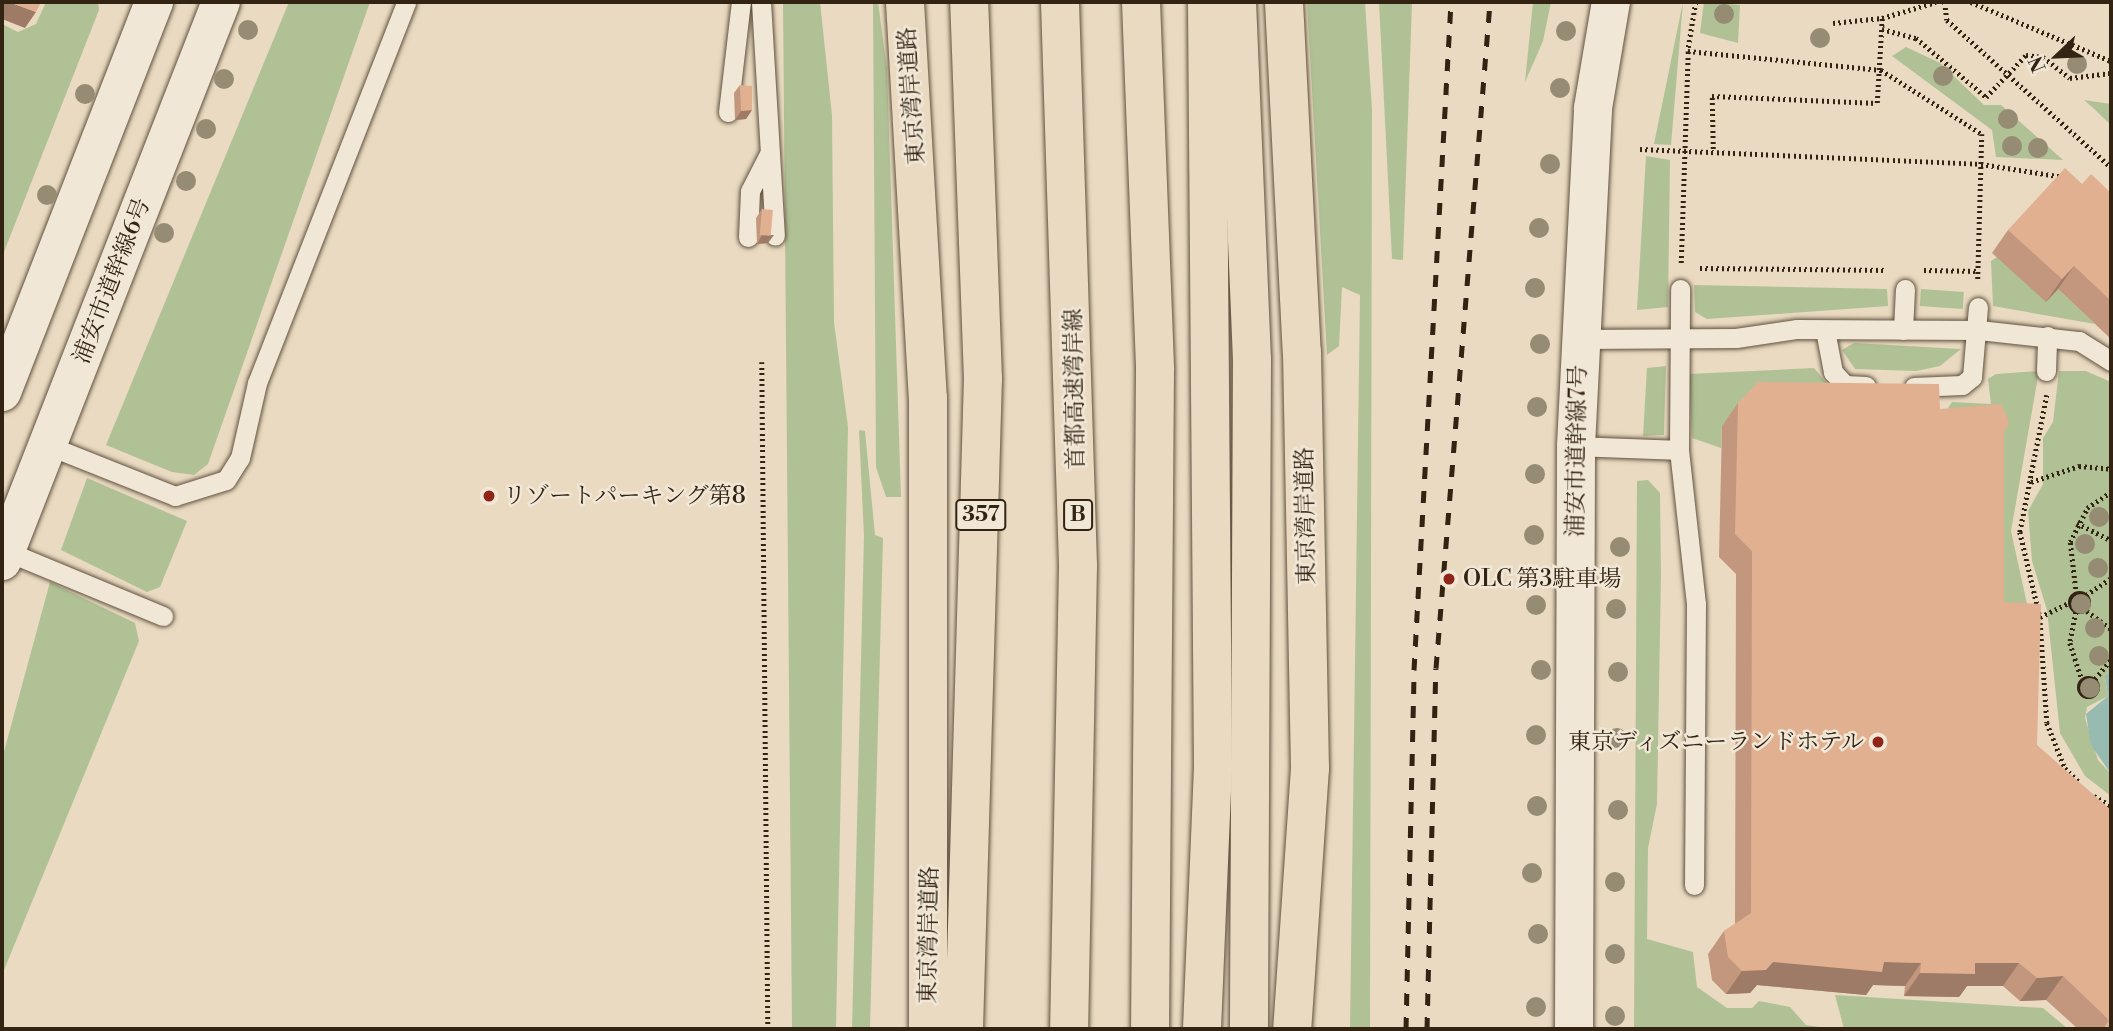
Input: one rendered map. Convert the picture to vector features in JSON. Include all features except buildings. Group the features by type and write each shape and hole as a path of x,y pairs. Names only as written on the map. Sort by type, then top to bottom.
{"highway":[{"name":"東京湾岸道路","path":"905,2 928,398 925,563 932,759 928,1029"},
{"name":"東京湾岸道路","path":"964,1029 983,379 970,2"},
{"name":"首都高速湾岸線","path":"1060,2 1079,566 1069,1029"},
{"path":"1141,2 1156,370 1150,1029"},
{"path":"1202,1029 1213,742 1207,2"},
{"path":"1237,2 1252,359 1249,1029"},
{"name":"東京湾岸道路","path":"1284,2 1307,569 1310,768 1292,1029"}],"street":[{"path":"2,392 154,2"},
{"name":"浦安市道幹線6号","path":"4,556 221,2"},
{"name":"浦安市道幹線7号","path":"1574,1029 1576,446 1592,108 1611,2"}],"lane":[{"path":"47,445 175,496 226,480 240,458 257,383 406,2"},
{"path":"727,112 741,2"},
{"path":"753,2 754,112"},
{"path":"761,2 775,236"},
{"path":"748,237 750,191 770,153"},
{"path":"1903,330 1907,280"},
{"path":"1680,289 1679,450 1696,604 1694,885"},
{"path":"1825,330 1825,352 1845,385 1962,385 1978,366 1978,307"},
{"path":"1580,340 1679,341 1825,330 1979,330 2079,341 2111,361"},
{"path":"2046,371 2047,336"},
{"path":"1576,446 1679,450"},
{"path":"4,556 163,616"}],"path":[{"path":"1696,2 1688,51 1681,152 1681,267 1895,270"},
{"path":"1833,23 1882,18 1936,2"},
{"path":"1945,2 1947,20 2111,167"},
{"path":"1971,2 2111,61"},
{"path":"1713,149 1713,96 1877,103 1882,18"},
{"path":"1882,29 1916,38 1986,97 2026,55 2043,57 2063,76 2111,73"},
{"path":"1688,51 1881,70 1982,134 1978,307"},
{"path":"1640,149 1681,152 1713,149 1981,164 2063,176 2073,185"},
{"path":"1907,280 1979,271"},
{"path":"762,362 768,1029"},
{"path":"2046,371 2047,412 2020,532 2040,617 2047,723 2066,768 2111,806"},
{"path":"2030,483 2079,466 2111,469"},
{"path":"2040,617 2071,602 2076,594 2068,556 2077,523 2111,492"},
{"path":"2077,523 2111,540"},
{"path":"2076,594 2086,595 2111,579"},
{"path":"2086,595 2086,610"},
{"path":"2071,602 2076,612 2070,643 2082,679 2078,691 2089,699 2099,691 2095,679"},
{"path":"2076,612 2086,610 2111,629"},
{"path":"2095,679 2111,659"},
{"path":"2082,679 2095,679"}],"green space":[{"path":"46,2 98,2 99,10 2,257 2,24 18,32 36,24"},
{"path":"289,2 370,2 208,464 194,475 172,472 106,445"},
{"path":"783,2 820,2 832,115 834,322 848,427 836,1029 792,1029"},
{"path":"873,2 878,2 887,69 901,497 886,497 876,467"},
{"path":"1307,2 1365,2 1372,110 1370,1029 1350,1029 1360,295 1342,287 1339,346 1327,355"},
{"path":"1379,2 1412,2 1403,260 1392,259"},
{"path":"1533,2 1551,2 1543,41 1525,82"},
{"path":"1683,2 1671,145 1654,144"},
{"path":"1704,2 1740,5 1738,43 1700,33"},
{"path":"1906,47 1940,63 1984,105 2001,105 2063,160 1996,157 1992,130 1892,56"},
{"path":"2084,100 2111,104 2111,125 2092,107"},
{"path":"1646,156 1670,160 1668,307 1637,310"},
{"path":"1997,257 2058,289 2095,324 1993,306 1991,261"},
{"path":"1694,285 1887,289 1888,306 1707,319 1695,312"},
{"path":"1921,289 1964,292 1963,309 1920,306"},
{"path":"1854,343 1961,349 1940,366 1916,371 1855,369 1842,350"},
{"path":"1666,366 1664,435 1643,436 1647,368"},
{"path":"1814,368 1833,391 1722,426 1721,448 1692,438 1689,374"},
{"path":"2039,371 2011,531 2033,631 1992,621 1991,457 2004,448 2004,427 1948,408 1952,402 1991,404 1988,379 1996,374"},
{"path":"2059,371 2086,371 2111,382 2111,672 2105,678 2108,696 2087,707 2085,718 2098,760 2111,774 2111,796 2085,776 2060,733 2047,610 2032,561 2028,511 2043,484 2043,438 2053,422"},
{"path":"859,430 865,431 875,535 883,538 870,1029 852,1029 864,536"},
{"path":"87,478 187,521 160,587 147,592 61,550"},
{"path":"1648,480 1660,493 1661,574 1657,804 1648,848 1647,939 1693,952 1697,987 1727,1008 1752,1008 1759,1001 1790,1007 1806,1025 1833,1029 1634,1029 1637,481"},
{"path":"50,582 135,623 139,641 2,975 2,759"},
{"path":"1835,995 2043,1008 2068,1029 1844,1029"}],"water":[{"path":"2111,672 2111,774 2091,745 2086,714 2108,696 2105,677"}],"railway":[{"path":"1406,1029 1414,670 1451,2"},
{"path":"1427,1029 1436,668 1490,2"}],"place":[{"name":"リゾートパーキング第8","path":"489,496"},
{"name":"OLC 第3駐車場","path":"1449,579"},
{"name":"東京ディズニーランドホテル","path":"1878,742"}]}
